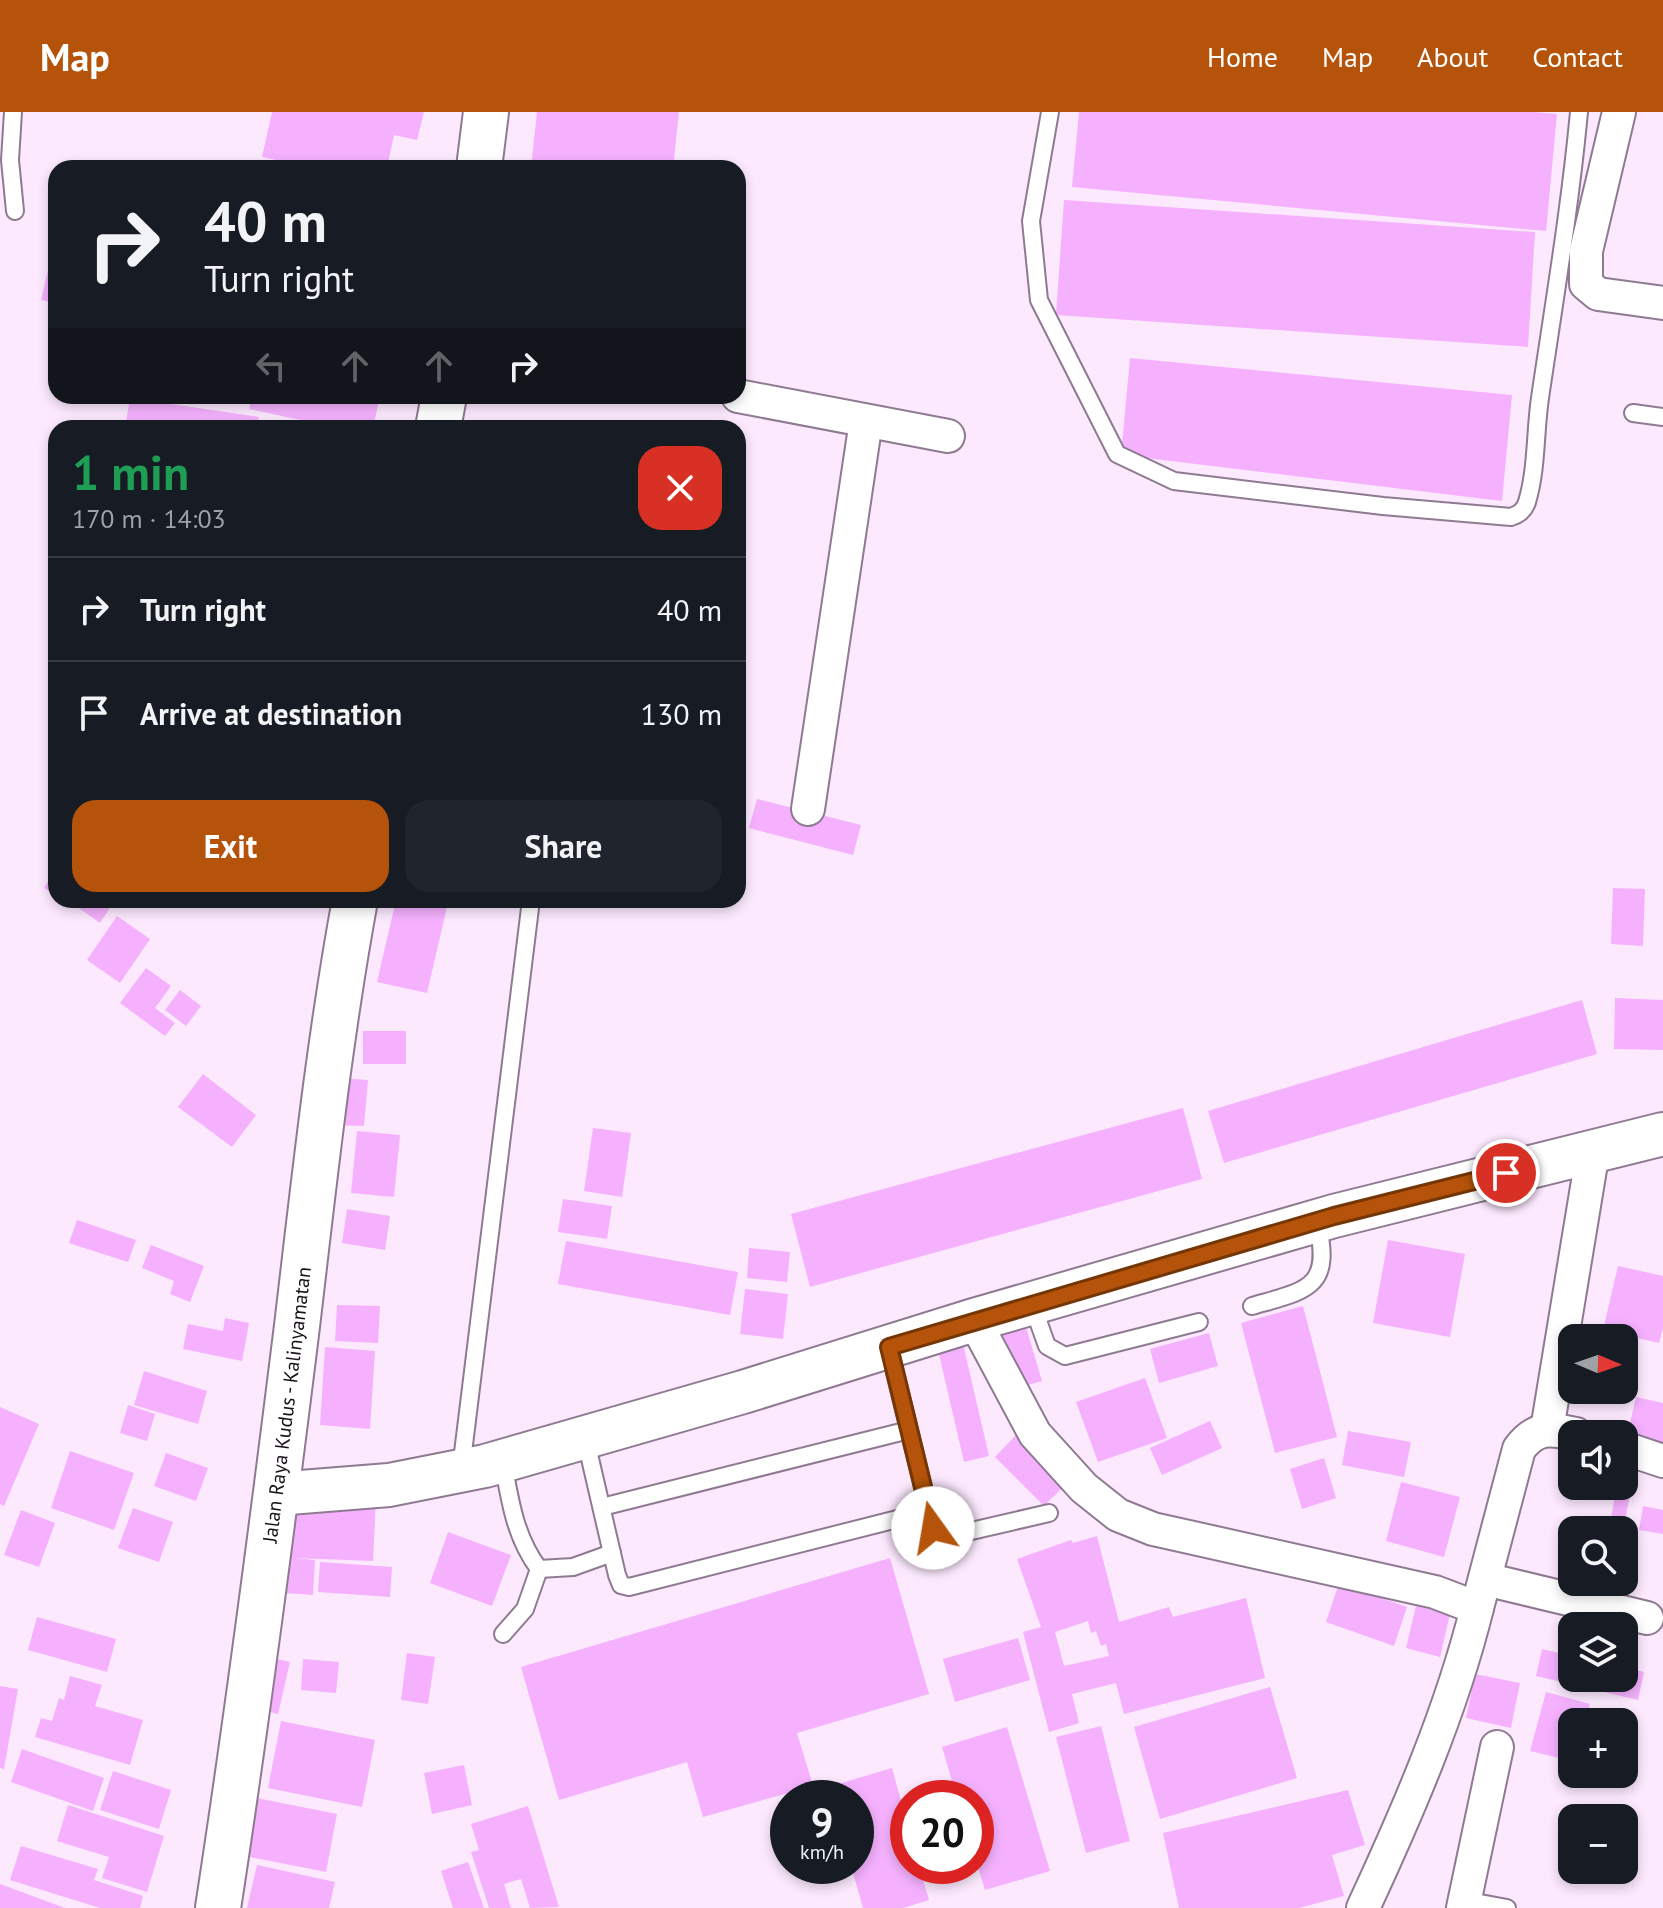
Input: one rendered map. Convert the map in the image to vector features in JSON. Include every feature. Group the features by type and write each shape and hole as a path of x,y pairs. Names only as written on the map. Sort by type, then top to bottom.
{"main road":[{"path":"480,160 486,112"},
{"name":"Jalan Raya Kudus - Kalinyamatan","path":"218,1908 276,1494 322,1101 354,908"}],"street":[{"path":"1619,112 1586,251 1586,284 1598,294 1663,303"},
{"path":"746,398 948,436"},
{"path":"808,809 866,421"},
{"path":"276,1494 389,1485 503,1461 1316,1221 1663,1134"},
{"path":"1562,1420 1593,1151"},
{"path":"974,1320 1035,1434 1084,1488 1118,1515 1153,1529 1435,1592 1481,1593 1647,1618"},
{"path":"1363,1908 1393,1843 1456,1686 1519,1449 1528,1437 1558,1432"},
{"path":"1638,1453 1663,1461"},
{"path":"1463,1904 1497,1747"}],"lane":[{"path":"13,112 10,160 15,211"},
{"path":"1050,112 1031,221 1039,300 1117,454 1174,481 1383,506 1511,517 1522,513 1531,485 1538,407 1579,112"},
{"path":"1633,413 1663,417"},
{"path":"461,1471 530,908"},
{"path":"1252,1306 1304,1290 1321,1269 1324,1251 1316,1221"},
{"path":"1032,1303 1047,1346 1065,1356 1199,1322"},
{"path":"889,1347 933,1528 941,1538 1049,1513"},
{"path":"602,1507 909,1430"},
{"path":"585,1437 621,1585 629,1587 929,1511"},
{"path":"503,1461 515,1523 526,1553 539,1569"},
{"path":"539,1569 573,1567 612,1553"},
{"path":"503,1634 525,1609 539,1569"},
{"path":"1463,1904 1507,1908"}],"building":[{"path":"272,112 424,112 417,140 394,135 389,160 276,160 262,157"},
{"path":"537,112 679,112 674,160 532,160"},
{"path":"1079,112 1557,114 1546,231 1072,187"},
{"path":"1064,200 1535,232 1528,347 1056,315"},
{"path":"48,270 48,301 41,300"},
{"path":"1130,358 1512,395 1502,501 1121,455"},
{"path":"129,404 171,404 259,417 258,420 126,420"},
{"path":"250,404 378,404 375,420 300,420 249,409"},
{"path":"757,799 861,825 853,855 749,828"},
{"path":"1613,888 1645,889 1643,946 1611,944"},
{"path":"79,908 110,908 100,923"},
{"path":"394,908 447,908 427,993 377,982"},
{"path":"117,916 150,939 120,983 87,960"},
{"path":"146,968 171,986 155,1008 175,1023 165,1036 120,1003"},
{"path":"180,990 201,1006 186,1026 165,1010"},
{"path":"1615,998 1663,1000 1663,1050 1614,1049"},
{"path":"1582,1000 1597,1054 1224,1163 1208,1111"},
{"path":"363,1031 406,1031 406,1064 363,1064"},
{"path":"203,1074 256,1115 232,1147 178,1107"},
{"path":"341,1078 368,1080 364,1126 338,1125"},
{"path":"1183,1108 1202,1179 810,1287 791,1214"},
{"path":"593,1128 631,1133 622,1197 584,1191"},
{"path":"357,1131 400,1135 394,1197 351,1193"},
{"path":"563,1199 612,1206 607,1239 558,1232"},
{"path":"347,1209 390,1216 385,1250 342,1243"},
{"path":"77,1220 136,1240 128,1262 69,1243"},
{"path":"1388,1240 1465,1254 1450,1337 1373,1323"},
{"path":"566,1241 738,1272 730,1315 558,1284"},
{"path":"151,1245 204,1266 190,1302 170,1294 174,1281 142,1268"},
{"path":"749,1248 790,1252 787,1282 747,1278"},
{"path":"1618,1266 1663,1276 1663,1328 1659,1343 1638,1338 1638,1324 1604,1324"},
{"path":"745,1289 788,1294 783,1339 740,1334"},
{"path":"337,1305 380,1306 378,1343 335,1341"},
{"path":"1303,1306 1337,1437 1275,1453 1241,1323"},
{"path":"1023,1317 1042,1381 1018,1388 1000,1324"},
{"path":"225,1318 249,1323 242,1361 183,1349 188,1324 223,1331"},
{"path":"1209,1333 1218,1366 1159,1383 1150,1349"},
{"path":"963,1344 989,1456 964,1462 938,1350"},
{"path":"325,1347 375,1351 370,1429 320,1425"},
{"path":"144,1371 207,1391 198,1424 134,1405"},
{"path":"1145,1378 1167,1438 1098,1462 1076,1402"},
{"path":"1638,1397 1663,1403 1663,1443 1638,1438 1638,1420 1631,1420"},
{"path":"128,1405 155,1414 147,1441 120,1433"},
{"path":"0,1407 39,1424 4,1506 0,1504"},
{"path":"1210,1421 1222,1448 1162,1475 1150,1448"},
{"path":"1348,1431 1411,1442 1404,1477 1342,1465"},
{"path":"1019,1432 1069,1481 1044,1506 995,1457"},
{"path":"70,1451 134,1473 114,1530 51,1508"},
{"path":"166,1453 208,1468 196,1501 154,1486"},
{"path":"1324,1458 1336,1498 1302,1509 1290,1469"},
{"path":"1401,1482 1460,1497 1444,1557 1386,1541"},
{"path":"376,1497 373,1561 294,1558 315,1560 313,1595 285,1593 291,1503"},
{"path":"1614,1500 1629,1500 1626,1516 1611,1516"},
{"path":"1643,1506 1663,1510 1663,1534 1639,1530"},
{"path":"133,1508 173,1522 159,1562 118,1548"},
{"path":"21,1510 55,1523 39,1567 4,1555"},
{"path":"448,1532 511,1555 492,1606 430,1583"},
{"path":"1097,1536 1119,1622 1169,1607 1173,1617 1246,1598 1265,1678 1124,1714 1116,1683 1072,1694 1079,1723 1049,1732 1023,1632 1041,1627 1017,1559 1071,1540 1073,1543","holes":["1088,1621 1091,1633 1096,1631 1101,1646 1106,1644 1109,1656 1064,1666 1055,1632"]},
{"path":"890,1558 929,1694 797,1733 811,1780 770,1780 770,1798 703,1817 687,1762 559,1800 521,1667"},
{"path":"320,1562 392,1567 390,1597 318,1592"},
{"path":"1339,1583 1407,1607 1394,1646 1326,1622"},
{"path":"1416,1606 1450,1614 1440,1657 1406,1648"},
{"path":"37,1617 116,1639 107,1672 28,1650"},
{"path":"1018,1638 1030,1680 955,1702 943,1659"},
{"path":"1542,1649 1558,1653 1558,1681 1536,1676"},
{"path":"407,1653 435,1657 428,1704 401,1700"},
{"path":"273,1658 290,1662 278,1714 262,1710"},
{"path":"303,1659 339,1662 336,1693 301,1690"},
{"path":"1638,1670 1644,1672 1638,1700 1604,1692 1638,1692"},
{"path":"1475,1674 1520,1683 1511,1728 1466,1718"},
{"path":"70,1676 102,1685 95,1706 143,1720 130,1765 35,1737 41,1718 52,1721 59,1698 64,1700"},
{"path":"0,1686 18,1689 4,1769 0,1768"},
{"path":"1270,1687 1297,1778 1160,1819 1134,1727"},
{"path":"1546,1692 1590,1704 1589,1708 1558,1708 1558,1758 1530,1751"},
{"path":"281,1721 375,1740 362,1807 268,1788"},
{"path":"1101,1726 1130,1841 1086,1853 1056,1737"},
{"path":"1007,1727 1050,1871 985,1890 983,1884 994,1884 994,1780 952,1780 942,1747"},
{"path":"22,1749 104,1778 93,1811 11,1782"},
{"path":"464,1765 472,1805 432,1814 424,1773"},
{"path":"892,1768 895,1780 890,1780 890,1884 924,1884 929,1900 903,1908 863,1908 856,1884 874,1884 874,1780 852,1780"},
{"path":"113,1771 171,1790 159,1829 100,1810"},
{"path":"1348,1790 1365,1845 1332,1855 1344,1896 1299,1908 1179,1908 1163,1833"},
{"path":"246,1796 337,1814 326,1872 235,1854"},
{"path":"68,1805 164,1836 147,1892 102,1878 109,1857 57,1841"},
{"path":"528,1806 559,1907 530,1908 521,1879 504,1884 511,1908 489,1908 471,1852 479,1850 471,1824"},
{"path":"21,1846 98,1869 94,1880 143,1896 140,1908 100,1908 10,1880"},
{"path":"468,1862 484,1908 453,1908 441,1871"},
{"path":"257,1865 335,1882 329,1908 247,1908"},
{"path":"0,1884 65,1908 0,1908"}],"route":[{"path":"933,1528 889,1347 1334,1216 1506,1173"}]}
